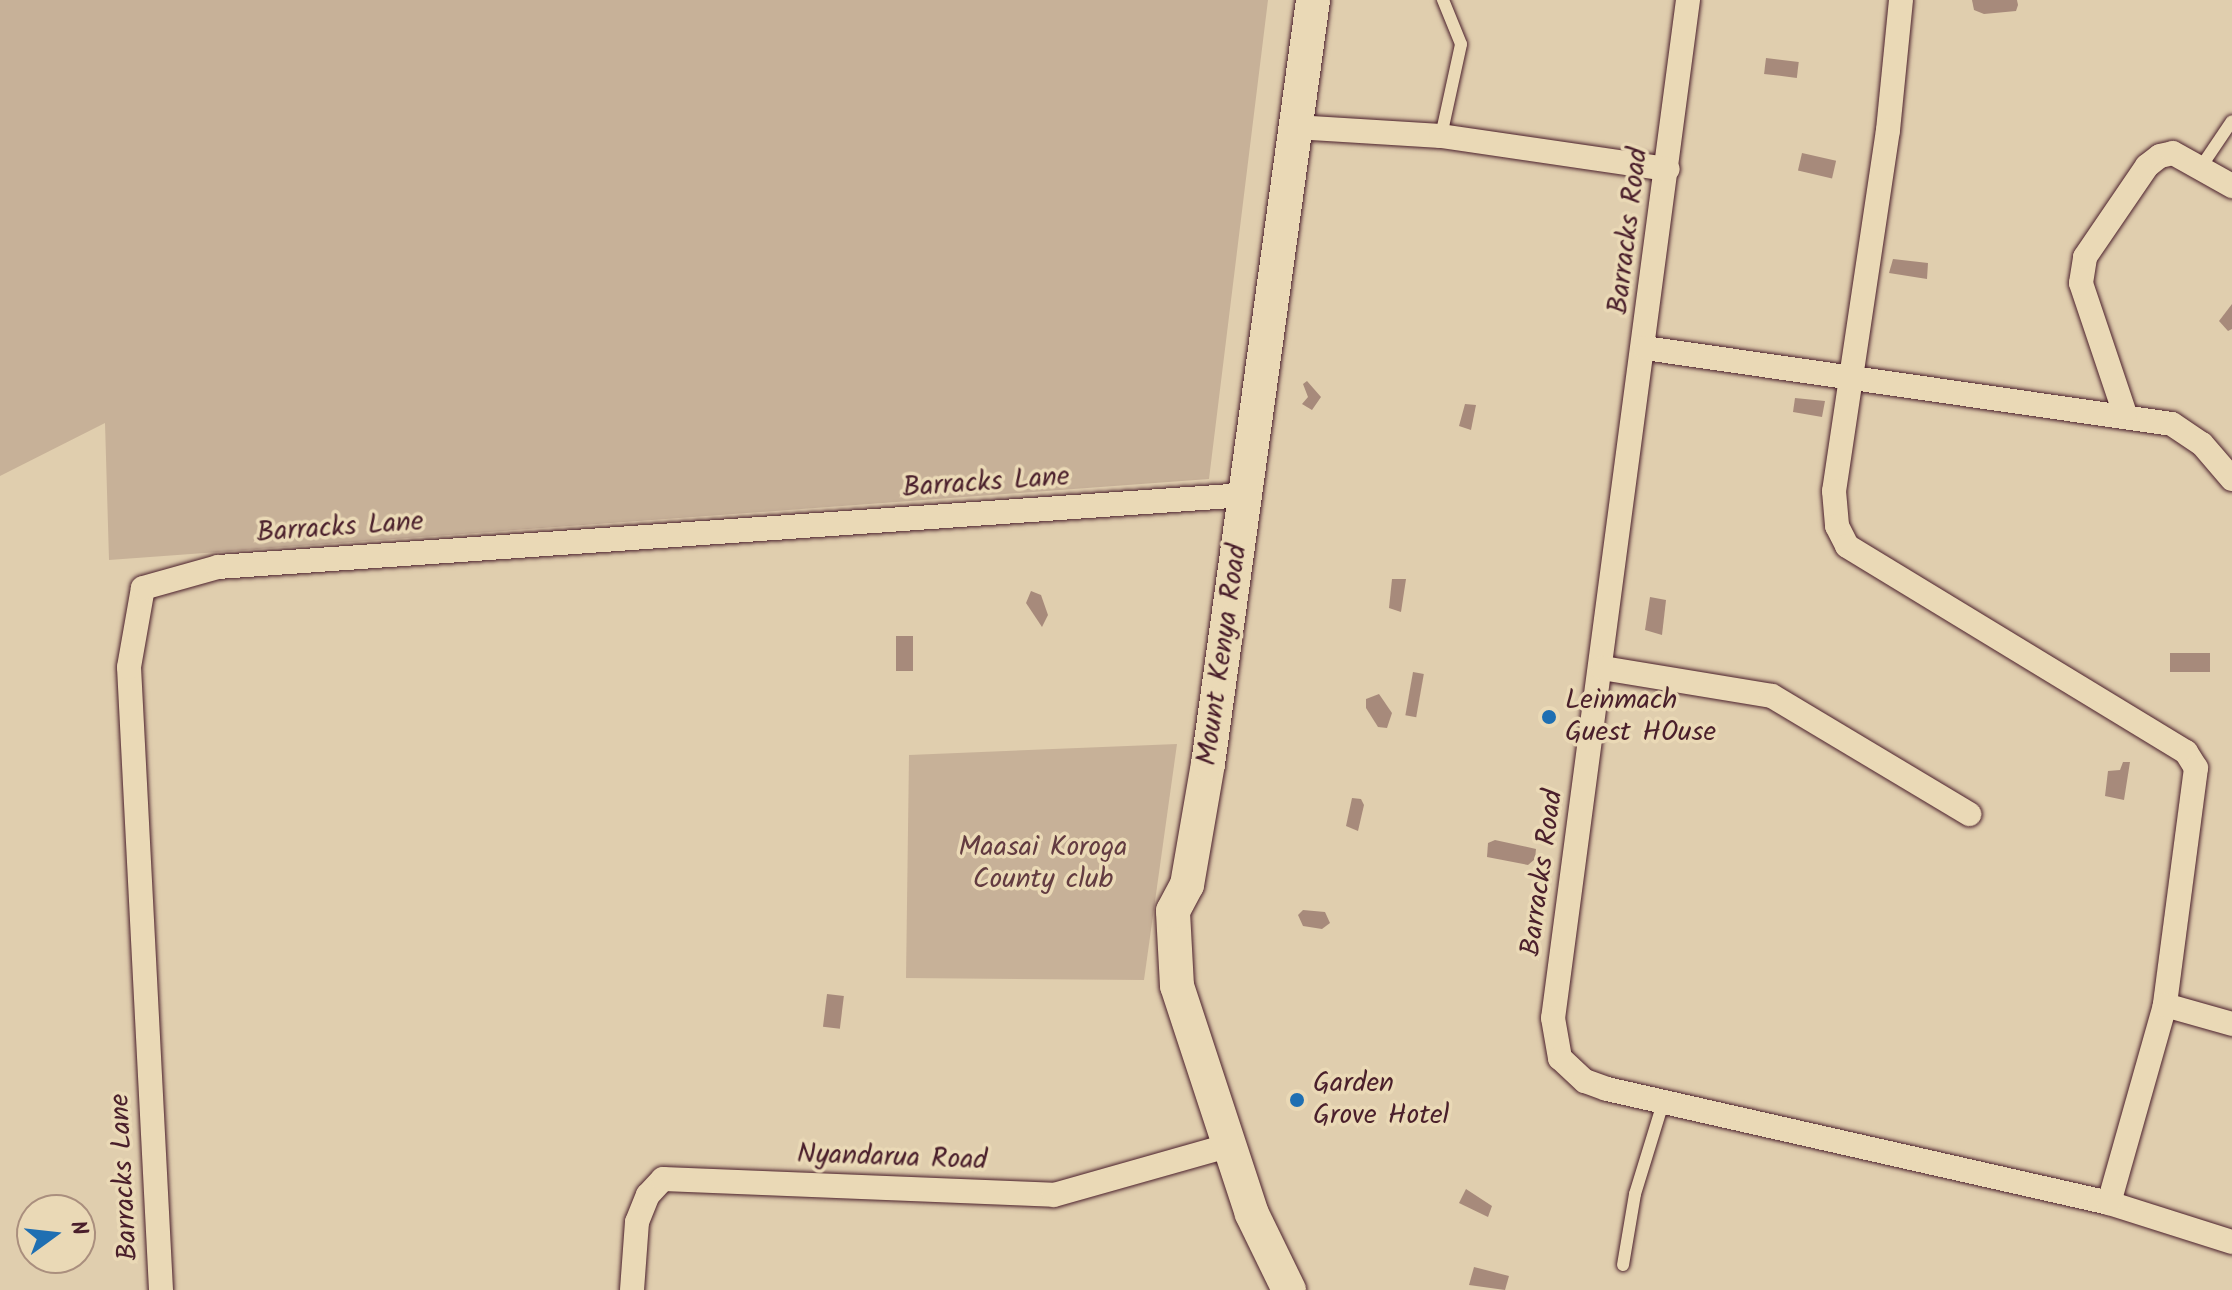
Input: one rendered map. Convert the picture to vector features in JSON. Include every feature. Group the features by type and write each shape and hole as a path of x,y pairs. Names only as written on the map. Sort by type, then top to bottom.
{"main road":[{"name":"Mount Kenya Road","path":"1289,1290 1252,1214 1177,986 1173,911 1187,885 1246,495 1313,0"}],"street":[{"name":"Barracks Road","path":"1688,0 1645,348 1553,1033 1560,1058 1585,1081 2109,1203 2232,1242"},
{"path":"1901,0 1888,130 1834,491 1837,526 1847,546 2193,760 2196,793 2165,1005 2109,1203"},
{"path":"1295,127 1441,136 1668,169"},
{"path":"2125,414 2081,283 2085,257 2154,160 2173,153 2232,186"},
{"path":"1645,348 1850,376 1984,401 2125,414 2182,429 2232,479"},
{"name":"Barracks Lane","path":"161,1290 129,667 143,588 218,567 1246,495"},
{"path":"1603,668 1772,696 1969,814"},
{"path":"2165,1005 2232,1024"},
{"name":"Nyandarua Road","path":"632,1290 637,1222 648,1195 663,1179 1054,1195 1231,1145"}],"lane":[{"path":"1441,136 1461,44 1443,0"},
{"path":"2201,167 2232,121"},
{"path":"1623,1265 1630,1214 1664,1100"}],"green space":[{"path":"0,0 1268,0 1209,479 109,560 105,423 0,476"},
{"name":"Maasai Koroga County club","path":"1177,744 1144,980 906,978 909,755"}],"shaded area":[{"path":"1972,0 2017,0 2018,5 2016,11 1984,14 1974,10"},
{"path":"1766,58 1799,62 1797,78 1764,74"},
{"path":"1802,153 1836,161 1832,178 1798,171"},
{"path":"1893,259 1928,263 1927,279 1889,273"},
{"path":"2232,304 2232,329 2228,331 2219,321"},
{"path":"1307,381 1321,397 1312,410 1302,404 1308,397 1303,384"},
{"path":"1795,398 1825,401 1822,417 1793,412"},
{"path":"1465,404 1476,405 1471,430 1459,426"},
{"path":"1392,579 1406,579 1401,612 1389,608"},
{"path":"1031,591 1041,595 1048,615 1042,627 1026,603"},
{"path":"1650,597 1666,600 1662,635 1645,630"},
{"path":"896,636 913,636 913,671 896,671"},
{"path":"2170,653 2210,653 2210,672 2170,672"},
{"path":"1413,672 1424,674 1416,717 1405,715"},
{"path":"1379,694 1392,713 1387,728 1378,727 1366,708 1366,699"},
{"path":"2123,762 2130,762 2124,800 2105,796 2108,771 2120,770"},
{"path":"1352,798 1361,799 1364,805 1358,831 1346,826"},
{"path":"1495,840 1536,849 1535,859 1528,865 1487,857 1488,843"},
{"path":"1303,910 1325,912 1330,923 1322,929 1303,926 1298,915"},
{"path":"827,994 844,996 840,1029 823,1027"},
{"path":"1466,1189 1492,1206 1488,1217 1459,1203"},
{"path":"1474,1267 1509,1276 1505,1290 1469,1285"}],"place":[{"name":"Leinmach Guest HOuse","path":"1549,717"},
{"name":"Garden Grove Hotel","path":"1297,1100"}]}
